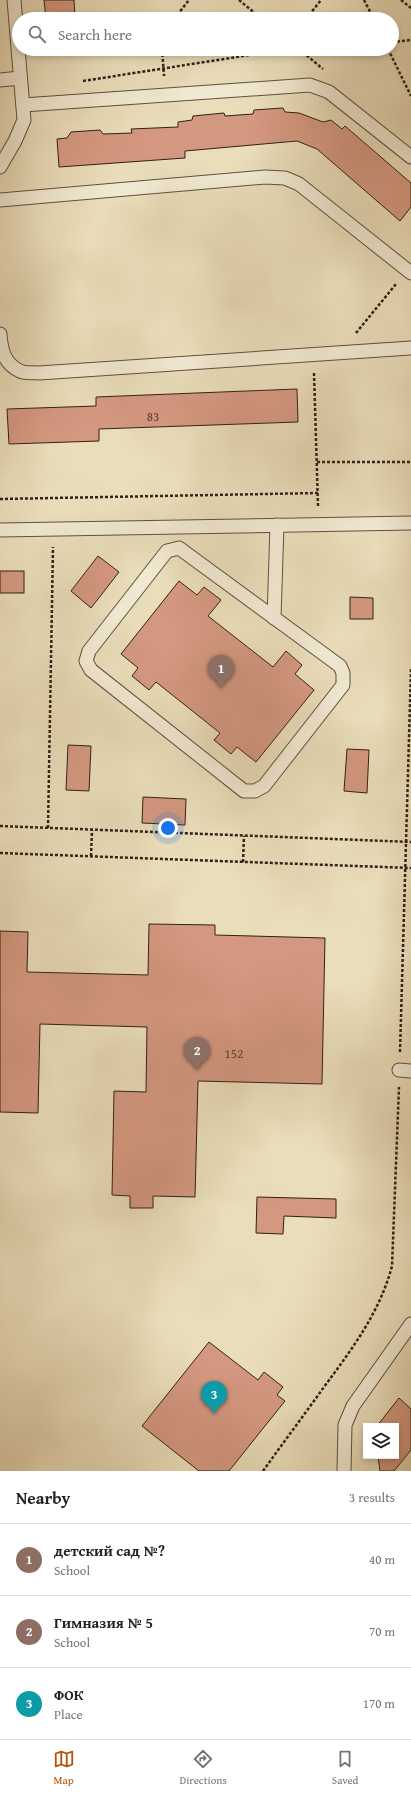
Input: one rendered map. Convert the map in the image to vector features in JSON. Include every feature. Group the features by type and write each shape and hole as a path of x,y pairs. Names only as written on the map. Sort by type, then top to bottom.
{"lane":[{"path":"14,0 15,12"},
{"path":"0,167 16,141 24,120 18,56"},
{"path":"0,80 20,78"},
{"path":"23,105 310,85 330,92 411,157"},
{"path":"0,200 257,177 285,178 299,184 409,272"},
{"path":"0,334 2,354 12,365 21,372 39,373 411,348"},
{"path":"0,530 411,523"},
{"path":"274,618 277,525"},
{"path":"178,527 179,548"},
{"path":"179,548 340,666 343,673 343,685 264,786 255,791 244,791 91,670 86,661 90,651 167,551 179,548"},
{"path":"344,1471 343,1445 345,1425 353,1406 411,1324"}],"path":[{"path":"180,12 189,0"},
{"path":"239,0 254,12"},
{"path":"312,12 322,0"},
{"path":"364,0 370,12"},
{"path":"402,0 411,8"},
{"path":"399,41 411,40"},
{"path":"163,56 166,95"},
{"path":"77,82 242,56"},
{"path":"391,56 411,96"},
{"path":"341,353 409,272"},
{"path":"313,355 319,524"},
{"path":"317,462 411,462"},
{"path":"0,500 318,493"},
{"path":"48,828 53,529"},
{"path":"263,1471 357,1343 371,1319 386,1287 392,1266 405,1070 405,842 411,669"},
{"path":"0,826 411,842"},
{"path":"91,856 92,830"},
{"path":"243,862 244,836"},
{"path":"0,853 411,868"}],"building":[{"path":"44,0 74,0 75,12 45,12"},
{"path":"283,108 285,112 299,113 323,122 331,120 342,129 345,126 411,183 411,207 400,221 317,149 297,141 185,151 185,158 59,167 57,139 67,138 71,132 100,130 103,134 132,133 131,129 178,127 178,122 192,120 193,116 224,113 225,116 253,114 254,110"},
{"path":"297,389 298,422 99,429 99,441 9,444 7,409 96,406 96,397"},
{"path":"98,556 119,572 91,608 71,591"},
{"path":"0,571 24,571 24,593 0,593"},
{"path":"179,581 197,595 204,587 221,600 208,616 273,667 286,651 302,665 295,674 314,690 256,762 237,747 231,754 214,740 220,733 156,682 149,690 132,676 138,668 121,654"},
{"path":"350,597 373,598 373,619 350,619"},
{"path":"68,745 91,746 89,791 66,790"},
{"path":"347,749 369,750 367,793 344,791"},
{"path":"143,797 186,799 185,825 142,823"},
{"path":"149,924 215,925 215,935 325,938 322,1084 198,1081 195,1197 153,1196 153,1208 130,1208 130,1196 112,1195 114,1091 146,1092 147,1027 40,1024 38,1113 0,1112 0,931 28,932 27,972 148,975"},
{"path":"257,1197 336,1199 336,1218 284,1216 283,1234 256,1233"},
{"path":"209,1342 258,1380 264,1372 283,1387 277,1395 285,1401 229,1471 199,1471 142,1426"},
{"path":"399,1398 411,1409 411,1450 394,1471 380,1471 378,1459 399,1459 399,1423 379,1423"}],"place":[{"name":"детский сад №?","path":"221,688"},
{"name":"Гимназия № 5","path":"197,1070"},
{"name":"ФОК","path":"214,1414"}]}
